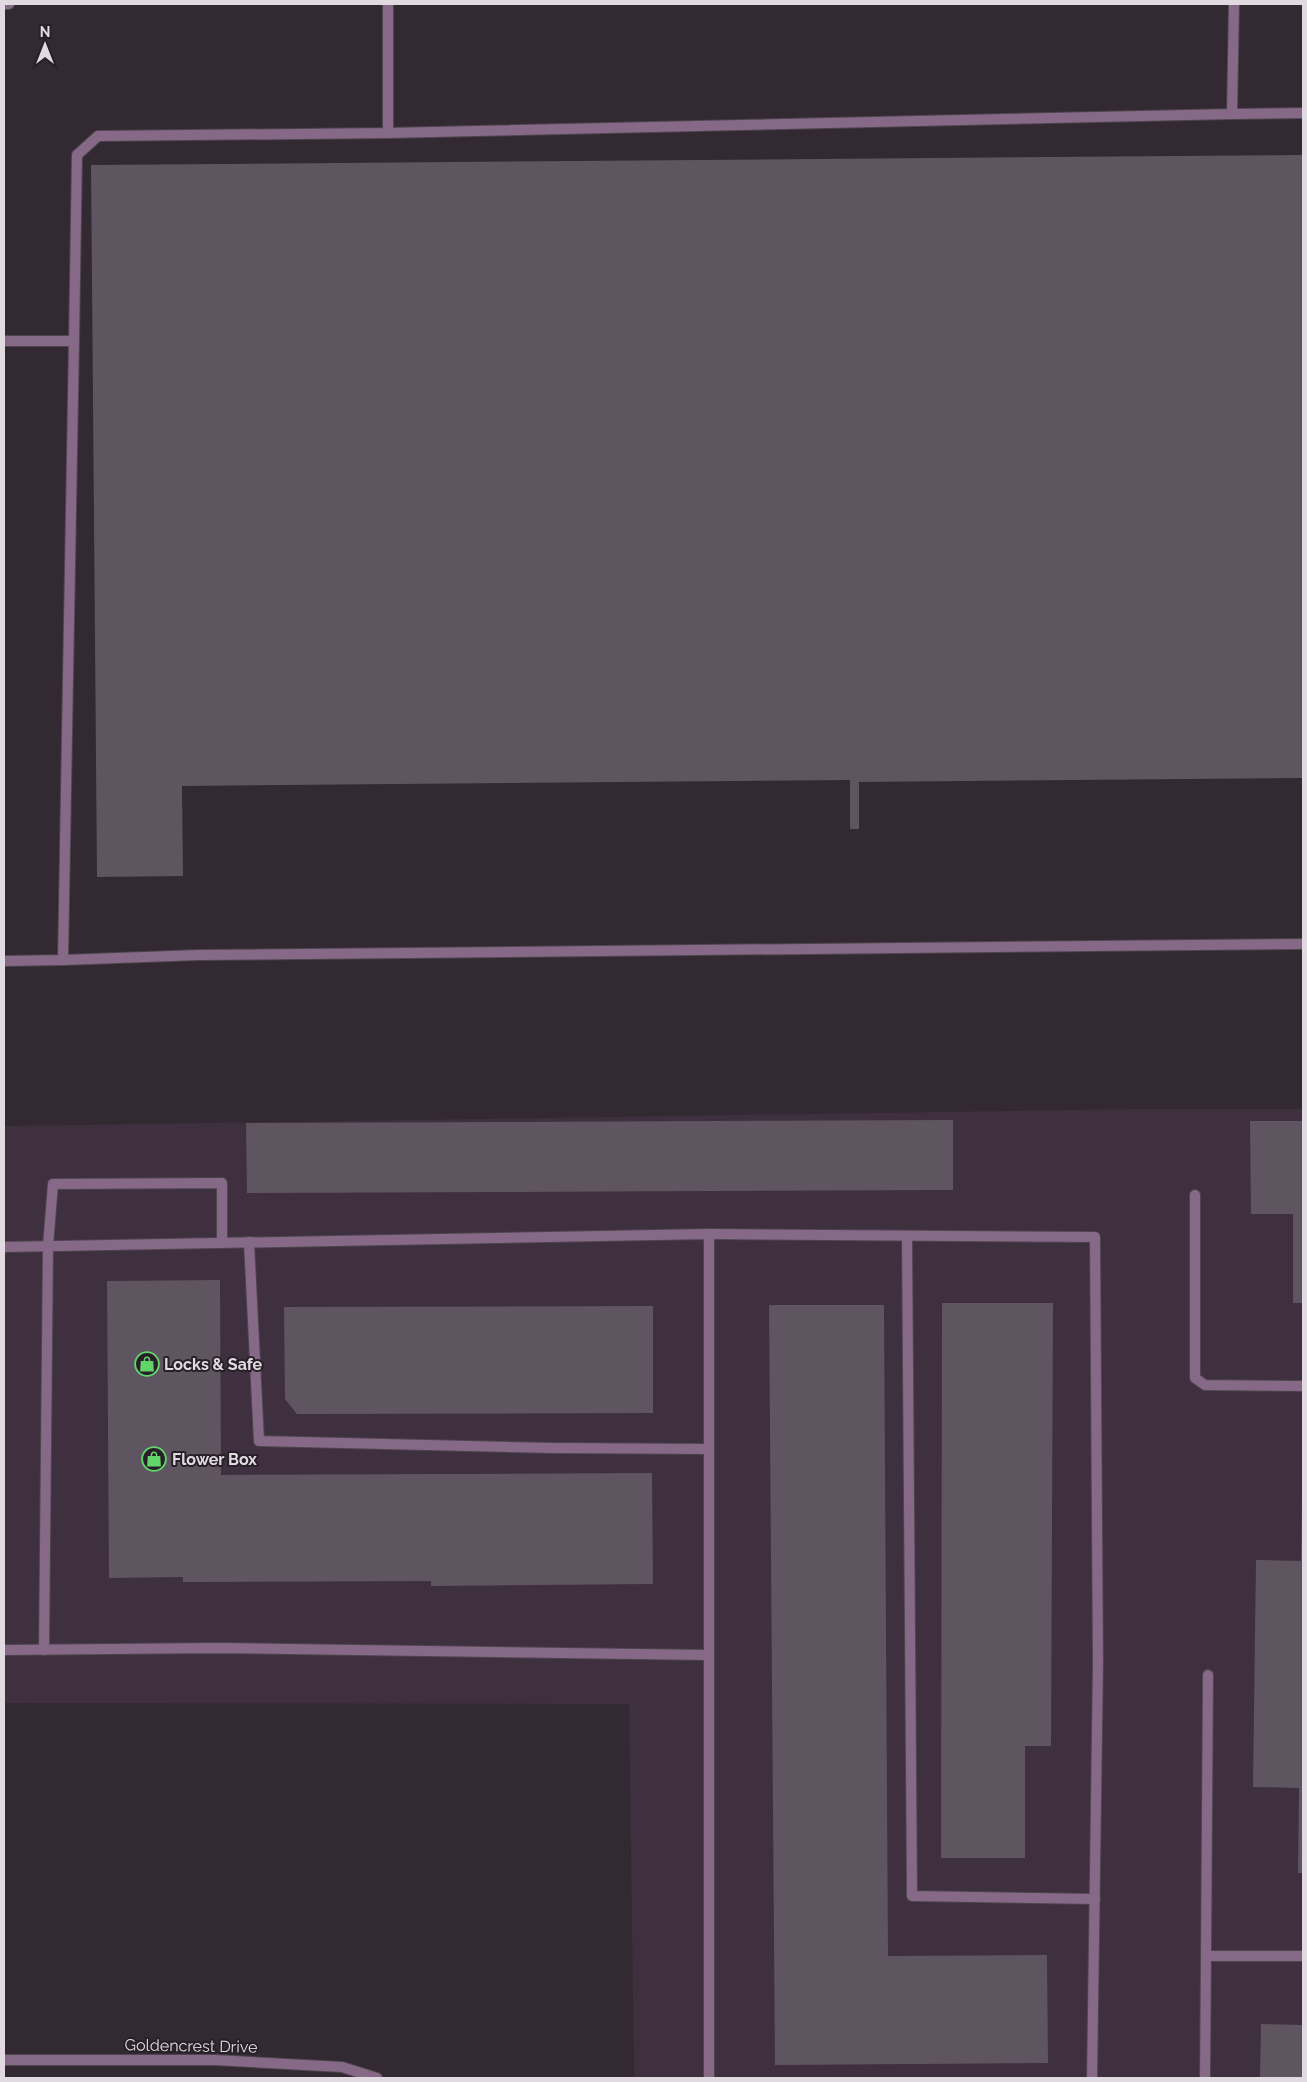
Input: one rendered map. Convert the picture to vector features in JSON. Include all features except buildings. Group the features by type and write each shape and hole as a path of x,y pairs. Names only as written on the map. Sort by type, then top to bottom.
{"street":[{"path":"4,4 9,4"},
{"path":"388,4 388,133"},
{"path":"1232,114 1234,4"},
{"path":"63,960 77,156 98,136 388,133 1303,113"},
{"path":"4,341 74,341"},
{"path":"4,961 199,954 1303,944"},
{"path":"44,1650 48,1246 53,1184 222,1183 222,1243"},
{"path":"1195,1195 1195,1378 1205,1385 1303,1386"},
{"path":"709,1234 709,2078"},
{"path":"4,1247 709,1234 1095,1237 1098,1664 1092,2078"},
{"path":"907,1236 912,1896 1095,1899"},
{"path":"249,1242 259,1441 554,1448 709,1449"},
{"path":"4,1650 218,1648 709,1655"},
{"path":"1205,2078 1208,1675"},
{"path":"1206,1956 1303,1956"},
{"name":"Goldencrest Drive","path":"4,2060 215,2060 342,2068 377,2078"}],"shaded area":[{"path":"1137,1109 1303,1109 1303,2078 634,2078 629,1704 4,1703 4,1126"}],"place":[{"name":"Locks & Safe","path":"147,1364"},
{"name":"Flower Box","path":"154,1459"}]}
